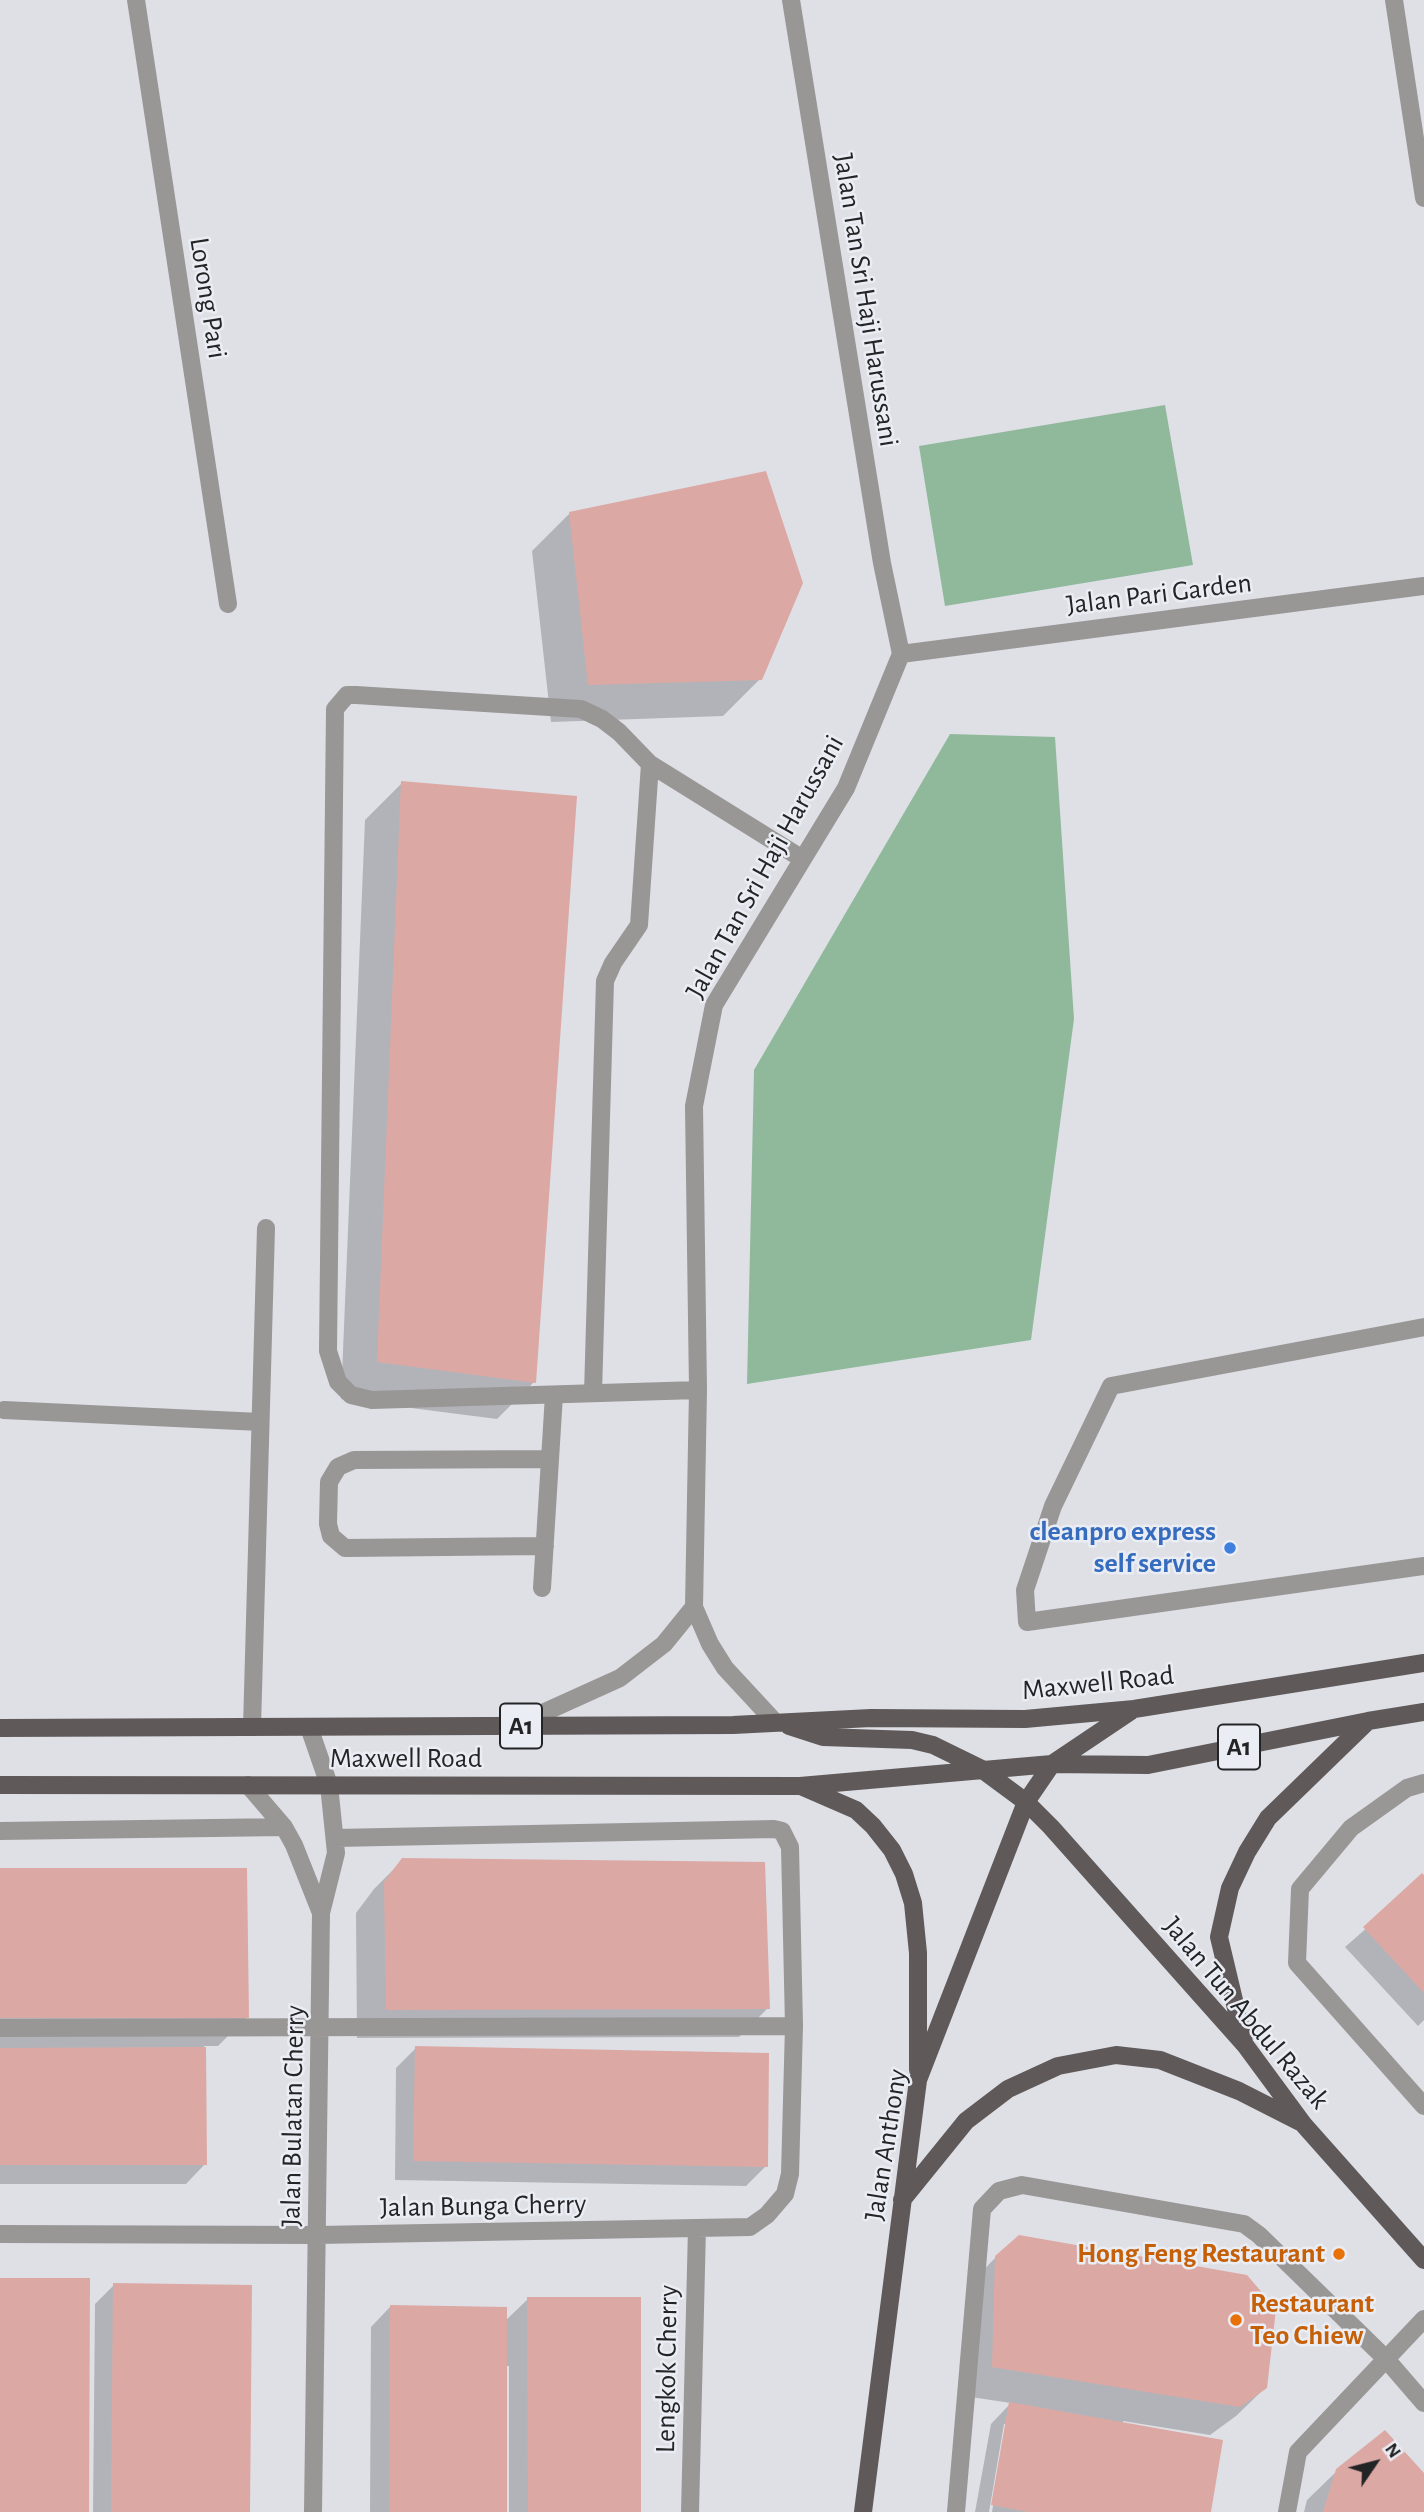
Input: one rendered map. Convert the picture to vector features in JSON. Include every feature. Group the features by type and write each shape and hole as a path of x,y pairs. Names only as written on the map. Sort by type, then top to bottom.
{"main road":[{"name":"Maxwell Road","path":"0,1728 733,1726 884,1718 1025,1719 1134,1709 1424,1663"},
{"path":"1052,1764 1134,1709"},
{"name":"Maxwell Road","path":"0,1785 800,1786 1052,1764 1148,1765 1424,1712"},
{"path":"1245,2045 1219,1937 1230,1888 1247,1852 1269,1818 1368,1721"},
{"name":"Maxwell Road","path":"775,1722 824,1737 912,1740 933,1745 980,1769 1026,1802"},
{"name":"Jalan Anthony","path":"863,2512 918,2080 1026,1802 1052,1764"},
{"path":"800,1786 856,1810 892,1850 904,1874 913,1903 918,1953 918,2080"},
{"name":"Jalan Tun Abdul Razak","path":"1026,1802 1245,2045 1304,2125 1424,2260"},
{"path":"902,2200 966,2121 1007,2089 1058,2066 1093,2059 1116,2055 1160,2060 1239,2091 1304,2125"}],"street":[{"name":"Lorong Pari","path":"136,0 228,604"},
{"name":"Jalan Tan Sri Haji Harussani","path":"775,1722 725,1668 710,1644 694,1607 698,1390 694,1106 714,1005 846,788 901,654 882,563 791,0"},
{"path":"1394,0 1424,198"},
{"name":"Jalan Pari Garden","path":"901,654 1424,586"},
{"path":"698,1390 372,1400 351,1395 338,1382 328,1351 335,709 347,695 356,695 581,709 602,719 619,732 650,764 802,858"},
{"path":"593,1393 605,981 607,972 639,925 650,764"},
{"path":"252,1727 266,1228"},
{"path":"1424,1327 1111,1386 1053,1506 1026,1590 1027,1622 1424,1566"},
{"path":"542,1588 554,1395"},
{"path":"4,1410 260,1422"},
{"path":"545,1546 345,1548 331,1535 328,1524 329,1482 338,1467 354,1460 550,1459"},
{"path":"514,1726 620,1678 664,1644 694,1607"},
{"name":"Jalan Bulatan Cherry","path":"309,1727 330,1785 337,1853 321,1913 313,2512"},
{"path":"1424,1783 1407,1788 1351,1828 1300,1889 1297,1963 1424,2106"},
{"path":"248,1785 284,1828 294,1845 321,1913"},
{"path":"0,1831 284,1828"},
{"name":"Jalan Bunga Cherry","path":"0,2234 318,2235 750,2227 767,2215 785,2194 790,2174 794,2026 790,1846 782,1831 774,1829 336,1838"},
{"path":"0,2028 794,2026"},
{"path":"956,2512 982,2209 999,2190 1022,2185 1244,2224 1259,2235 1386,2360 1424,2403"},
{"name":"Lengkok Cherry","path":"690,2512 697,2228"},
{"path":"1287,2512 1298,2452 1424,2319"}],"green space":[{"path":"1165,405 1193,565 945,606 919,446"},
{"path":"950,734 1055,737 1074,1019 1031,1340 747,1384 754,1070"}],"building":[{"path":"766,471 803,583 762,680 588,685 569,512"},
{"path":"401,781 577,796 536,1383 377,1362"},
{"path":"402,1858 765,1862 770,2009 386,2010 384,1882"},
{"path":"0,1868 247,1868 249,2018 0,2018"},
{"path":"1422,1873 1424,1875 1424,1993 1363,1927"},
{"path":"415,2046 769,2053 768,2167 413,2161"},
{"path":"206,2047 207,2165 0,2165 0,2048"},
{"path":"1019,2235 1247,2275 1276,2309 1267,2388 1240,2407 992,2367 995,2256"},
{"path":"0,2278 90,2278 89,2512 0,2512"},
{"path":"113,2283 252,2285 250,2512 111,2512"},
{"path":"527,2297 641,2297 641,2512 528,2512"},
{"path":"390,2305 507,2307 507,2512 389,2512"},
{"path":"1009,2402 1223,2440 1211,2512 1028,2512 991,2505"},
{"path":"1385,2430 1424,2473 1424,2512 1323,2512 1336,2469"}],"place":[{"name":"cleanpro express self service","path":"1230,1548"},
{"name":"Hong Feng Restaurant","path":"1339,2254"},
{"name":"Restaurant Teo Chiew","path":"1236,2320"}]}
